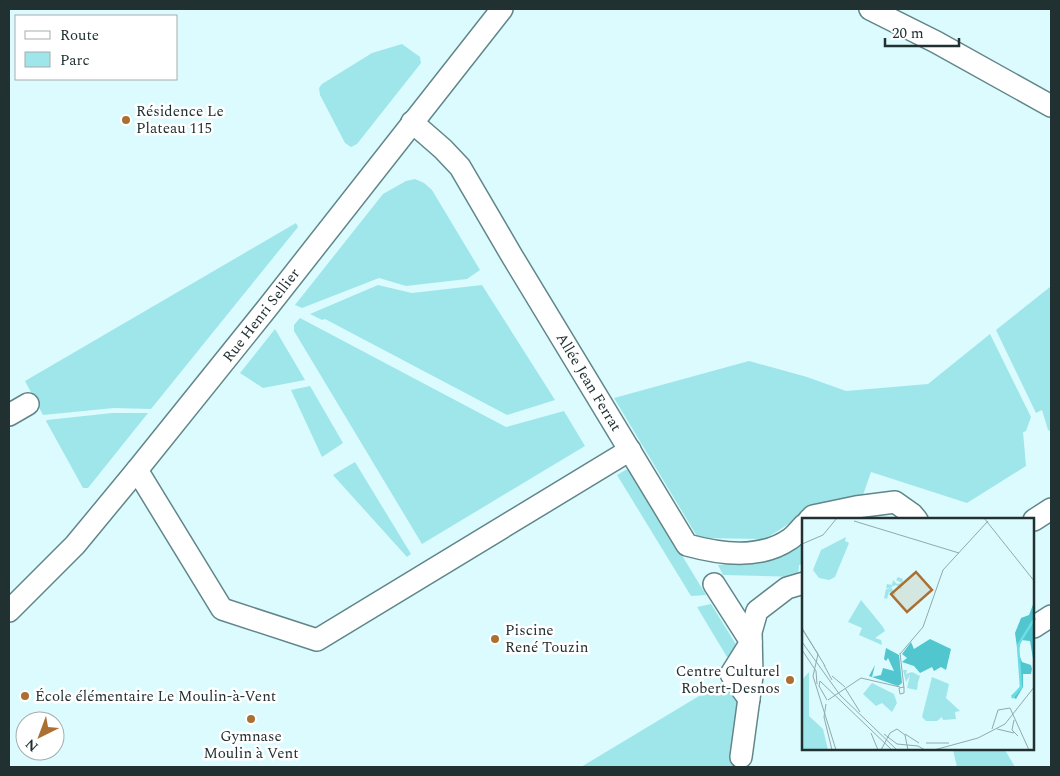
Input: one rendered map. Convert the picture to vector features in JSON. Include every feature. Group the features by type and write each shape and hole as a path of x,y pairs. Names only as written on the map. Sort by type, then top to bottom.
{"street":[{"name":"Rue Henri Sellier","path":"9,611 74,545 137,470 268,307 502,9"},
{"path":"870,9 936,42 1051,106"},
{"name":"Allée Jean Ferrat","path":"412,122 443,149 460,167 687,545 708,551 730,554 763,551 790,539 802,527"},
{"path":"9,415 28,404"},
{"path":"137,470 222,609 316,640 630,450"},
{"path":"810,518 812,516 856,507 895,502 916,518"},
{"path":"1035,519 1051,509"},
{"path":"714,584 751,642"},
{"path":"741,757 752,676 751,632 756,611 786,588 802,584"},
{"path":"1035,626 1051,616"}],"green space":[{"path":"402,44 420,57 421,63 357,144 351,147 345,143 320,95 319,88 322,84 372,53"},
{"path":"415,179 424,183 432,190 480,270 467,279 406,286 379,278 302,308 295,305 383,194 406,181"},
{"path":"296,223 298,227 151,409 114,408 43,415 25,381"},
{"path":"378,285 412,293 482,285 555,400 507,415 325,319 322,320 310,314"},
{"path":"1050,287 1051,431 1048,430 1042,410 1036,413 996,330"},
{"path":"300,318 506,427 564,411 585,446 422,544 294,331 294,325"},
{"path":"275,329 305,380 263,388 240,373"},
{"path":"990,334 1031,417 1026,431 1023,432 1026,466 967,503 871,472 862,498 820,504 765,539 698,538 614,398 749,361 807,377 846,391 928,384"},
{"path":"310,386 343,443 322,457 291,390"},
{"path":"112,413 148,413 88,488 83,488 46,421"},
{"path":"355,462 411,554 407,557 333,475"},
{"path":"629,468 706,595 691,596 617,475"},
{"path":"802,540 802,564 799,565 798,577 723,575 718,565 768,561"},
{"path":"711,604 740,651 727,657 697,607"},
{"path":"724,681 740,704 733,767 581,767"},
{"path":"953,751 1006,751 1015,767 957,767"}],"place":[{"name":"Résidence Le Plateau 115","path":"126,120"},
{"name":"Piscine René Touzin","path":"495,639"},
{"name":"Centre Culturel Robert-Desnos","path":"790,680"},
{"name":"École élémentaire Le Moulin-à-Vent","path":"25,696"},
{"name":"Gymnase Moulin à Vent","path":"251,719"}]}
